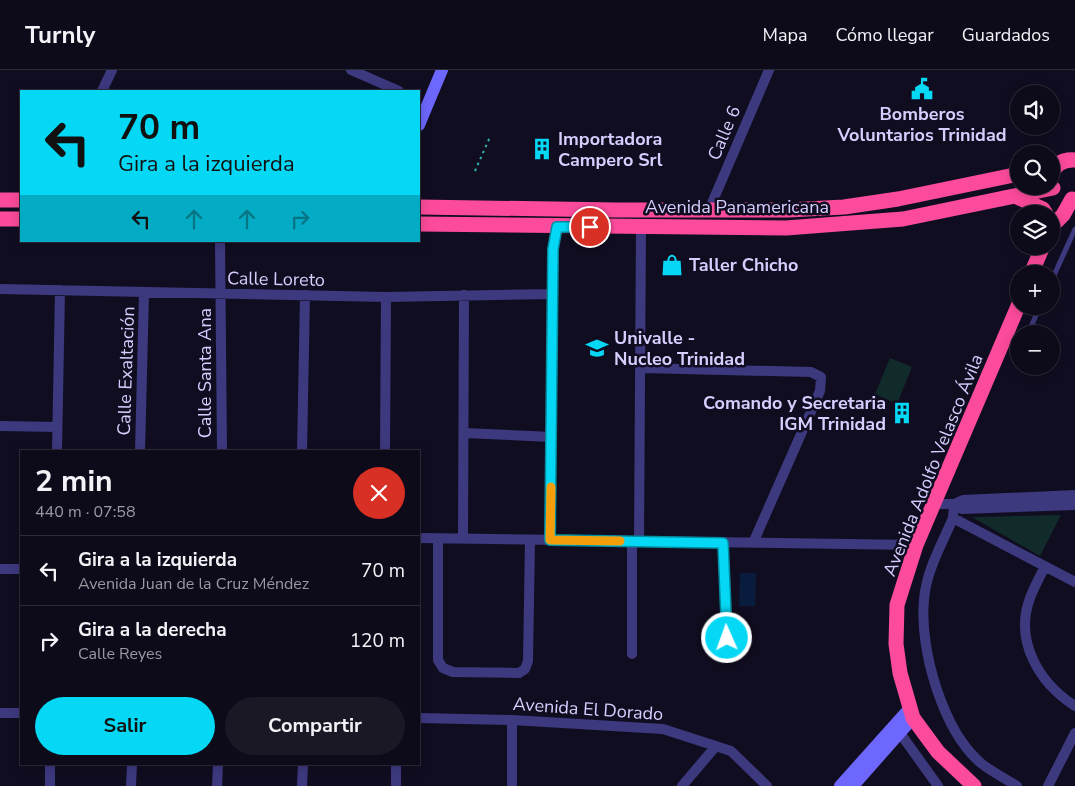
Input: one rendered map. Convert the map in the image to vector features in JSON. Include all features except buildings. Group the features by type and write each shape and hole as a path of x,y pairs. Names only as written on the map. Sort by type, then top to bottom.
{"highway":[{"path":"1060,171 1073,199 1060,218"},
{"name":"Avenida Panamericana","path":"420,207 709,210 844,207 898,199 1010,176"},
{"name":"Avenida Panamericana","path":"420,224 786,228 847,225 902,219 1020,195"},
{"path":"1017,197 1035,205"},
{"path":"0,200 20,200"},
{"path":"0,218 20,219"},
{"name":"Avenida Adolfo Velasco Ávila","path":"911,714 900,673 896,644 898,604 916,544 1010,342"},
{"path":"911,714 938,752 974,786"}],"main road":[{"path":"420,119 423,102 442,70"},
{"path":"853,786 900,733 911,714"},
{"path":"840,786 911,714"}],"street":[{"path":"102,90 112,70"},
{"path":"351,70 398,90"},
{"name":"Calle 6","path":"709,210 769,70"},
{"path":"550,540 553,249 557,227"},
{"path":"632,654 641,368 640,227"},
{"name":"Calle Santa Ana","path":"220,242 222,450"},
{"name":"Calle Loreto","path":"0,289 386,297 552,294"},
{"path":"57,450 60,290"},
{"name":"Calle Exaltación","path":"140,450 144,293"},
{"path":"463,539 464,295"},
{"path":"302,450 305,296"},
{"path":"385,450 386,297"},
{"path":"641,368 812,372 821,377 820,391 753,543"},
{"path":"0,426 57,427"},
{"path":"464,434 552,437"},
{"path":"934,504 954,504 963,500 1075,495"},
{"path":"954,504 962,509 1075,505"},
{"path":"954,504 953,518 930,570 924,599 923,626 927,652 950,721 964,745 982,764 1017,786"},
{"path":"953,518 1075,582"},
{"path":"420,538 916,544"},
{"path":"438,539 438,660 442,668 453,672 519,673 525,669 528,661 530,540"},
{"path":"723,543 726,656"},
{"path":"1045,566 1030,599 1026,618 1027,637 1033,663 1048,686 1075,706"},
{"path":"0,569 20,569"},
{"path":"0,713 20,713"},
{"name":"Avenida El Dorado","path":"420,718 512,720 663,729 731,751 767,786"},
{"path":"512,720 512,786"},
{"path":"900,733 938,786"},
{"path":"1048,786 1075,733"},
{"path":"682,786 716,746"},
{"path":"50,765 50,786"},
{"path":"131,786 132,765"},
{"path":"217,786 218,765"},
{"path":"302,786 303,765"},
{"path":"396,765 396,786"}],"lane":[{"path":"1059,265 1075,229"}],"path":[{"path":"475,171 490,137"}],"green space":[{"path":"890,358 912,367 897,404 875,394"},
{"path":"1061,515 1040,556 972,517"}],"water":[{"path":"740,573 756,573 755,606 739,606"}],"slow traffic":[{"path":"551,487 550,540 620,541"}],"place":[{"name":"Bomberos Voluntarios Trinidad","path":"922,89"},
{"name":"Importadora Campero Srl","path":"542,149"},
{"name":"Taller Chicho","path":"672,265"},
{"name":"Univalle - Nucleo Trinidad","path":"597,348"},
{"name":"Comando y Secretaria IGM Trinidad","path":"902,413"}],"route":[{"path":"590,227 557,227 553,249 550,540 723,543 727,638"}]}
